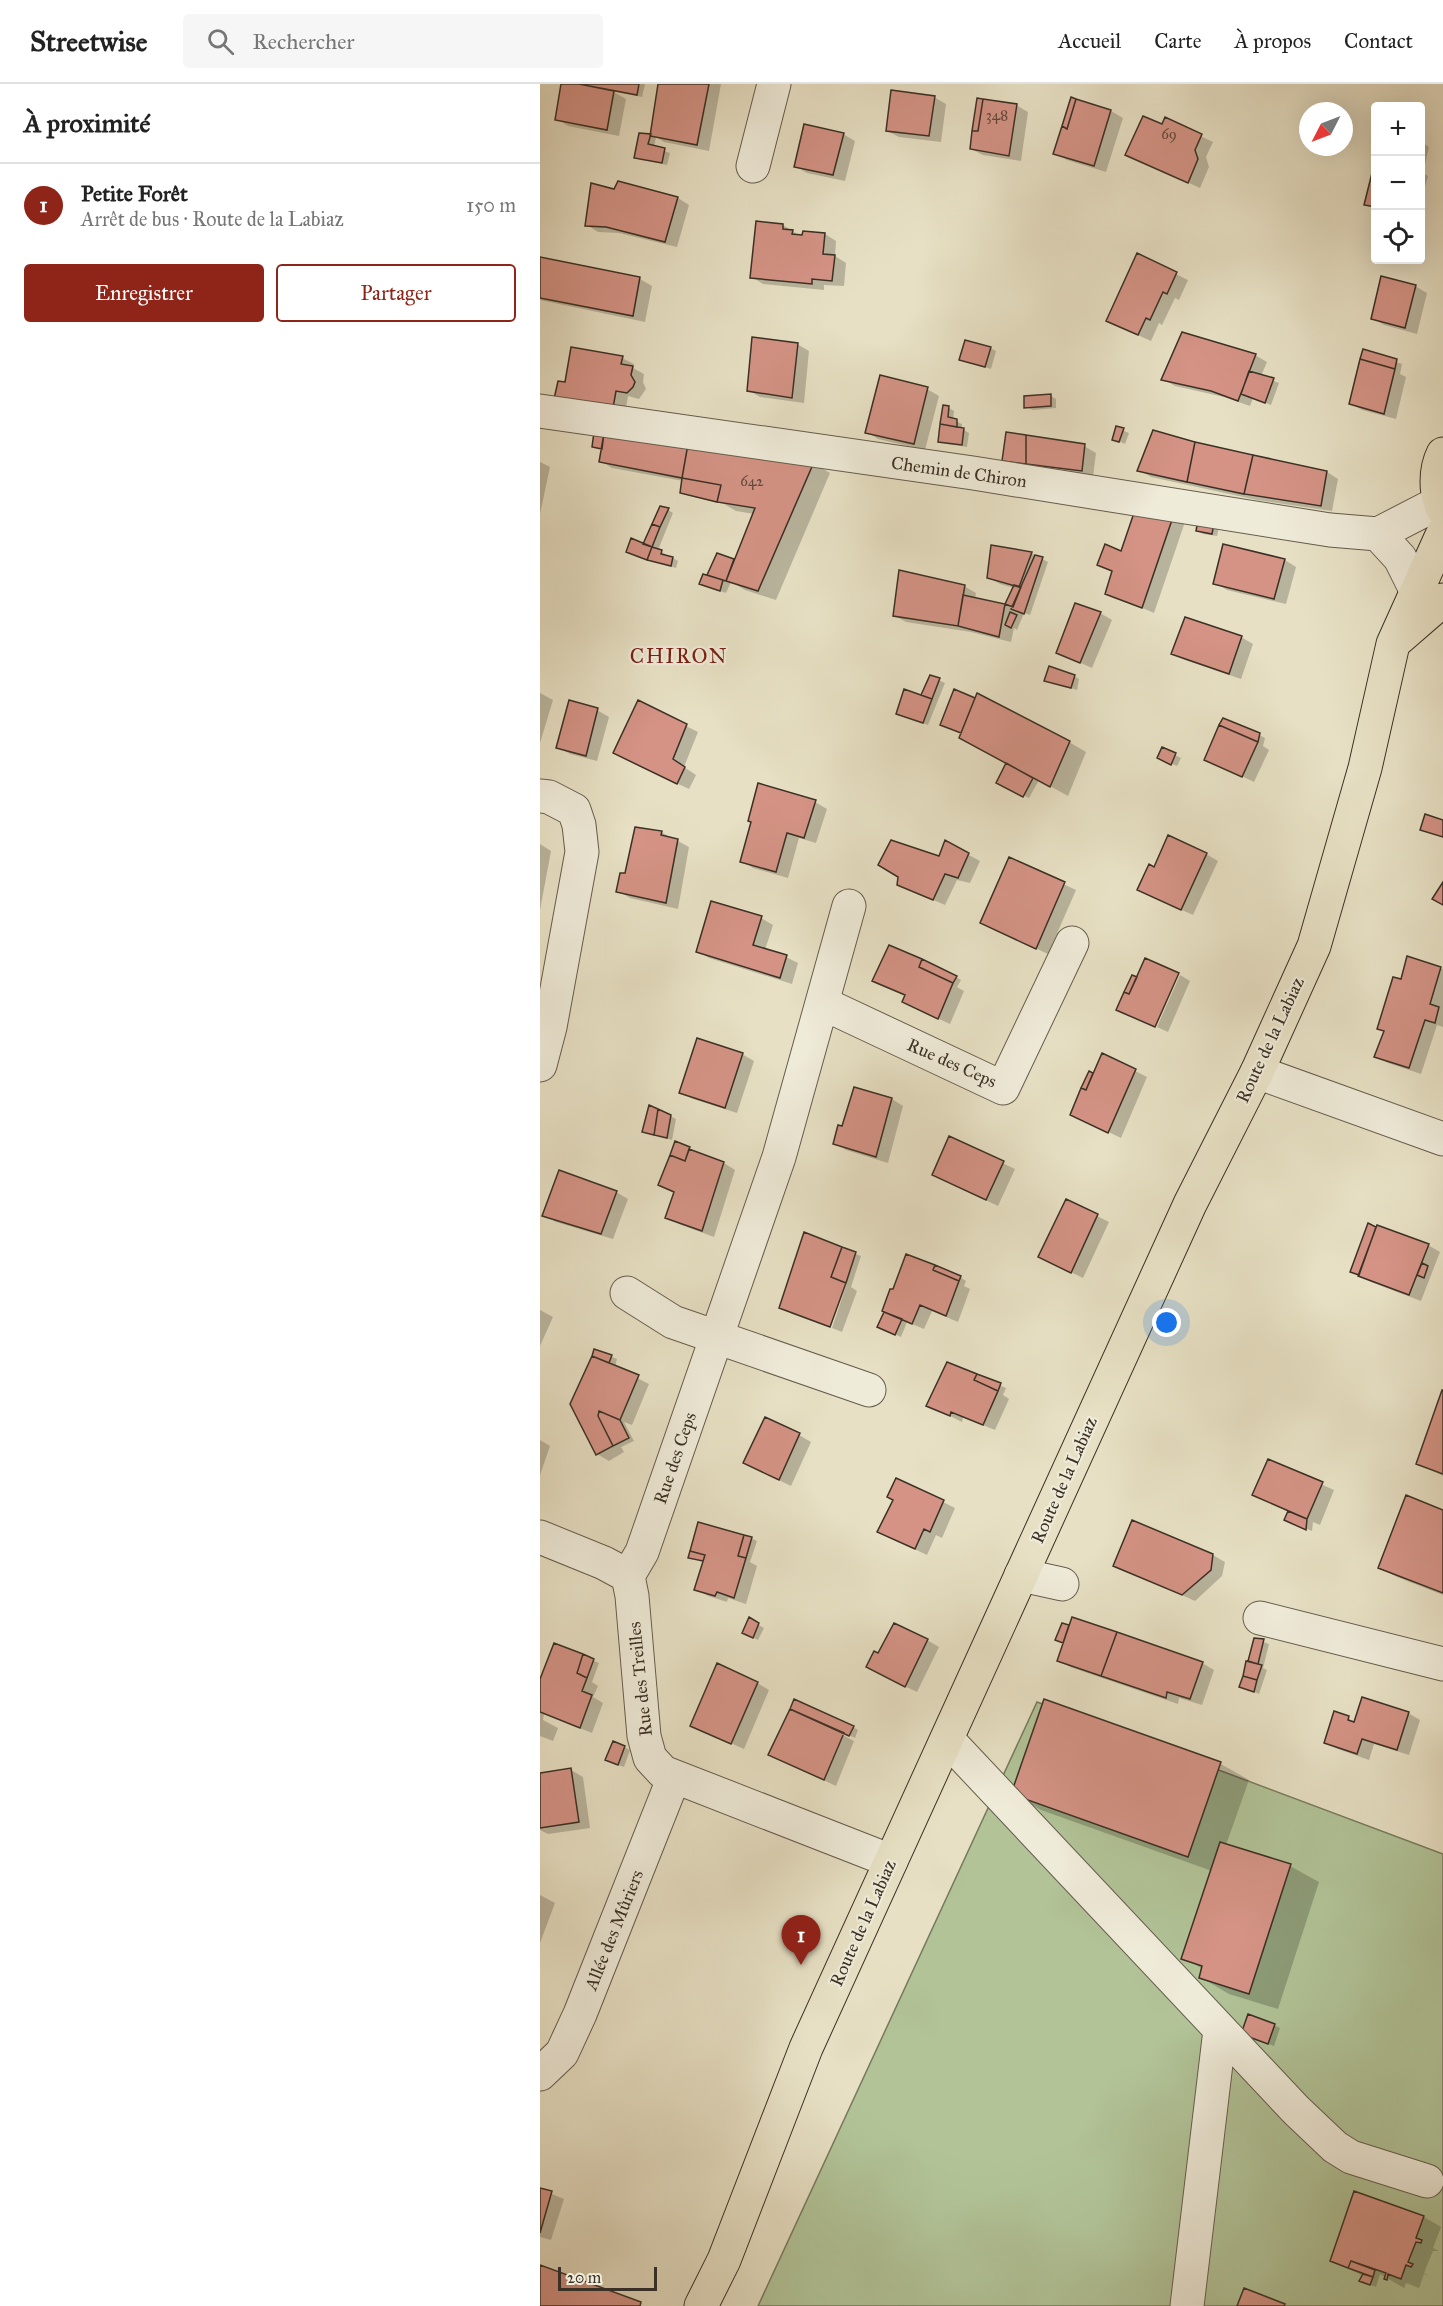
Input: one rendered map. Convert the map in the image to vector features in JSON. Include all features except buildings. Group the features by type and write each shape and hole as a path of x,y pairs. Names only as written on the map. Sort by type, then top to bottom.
{"main road":[{"path":"1442,515 1437,480 1443,454"},
{"name":"Route de la Labiaz","path":"701,2306 724,2260 806,2048 1190,1204 1257,1072 1314,946 1365,768 1393,644 1430,595 1442,515"}],"street":[{"path":"753,166 774,84"},
{"name":"Chemin de Chiron","path":"540,411 961,472 1330,530 1378,534"},
{"path":"1430,595 1378,534 1442,515"},
{"path":"540,796 549,797 574,810 579,825 582,852 550,1027 540,1065"},
{"name":"Rue des Ceps","path":"628,1576 642,1552 779,1157 849,906"},
{"name":"Rue des Ceps","path":"822,1003 1003,1088 1072,943"},
{"path":"1257,1072 1443,1138"},
{"path":"627,1293 673,1322 868,1390"},
{"path":"540,1538 604,1563 628,1576"},
{"path":"1021,1575 1062,1584"},
{"name":"Rue des Treilles","path":"628,1576 632,1596 644,1736 650,1758 663,1772 674,1777 891,1861"},
{"path":"1260,1618 1443,1664"},
{"path":"946,1739 1220,2031 1335,2147 1352,2157 1427,2181"},
{"name":"Allée des Mûriers","path":"540,2074 562,2053 674,1777"},
{"path":"1187,2306 1220,2031"}],"green space":[{"path":"1037,1702 1443,1854 1443,2306 758,2306"}],"place":[{"name":"Petite Forêt","path":"801,1965"}],"district":[{"name":"CHIRON","path":"679,656"}]}
